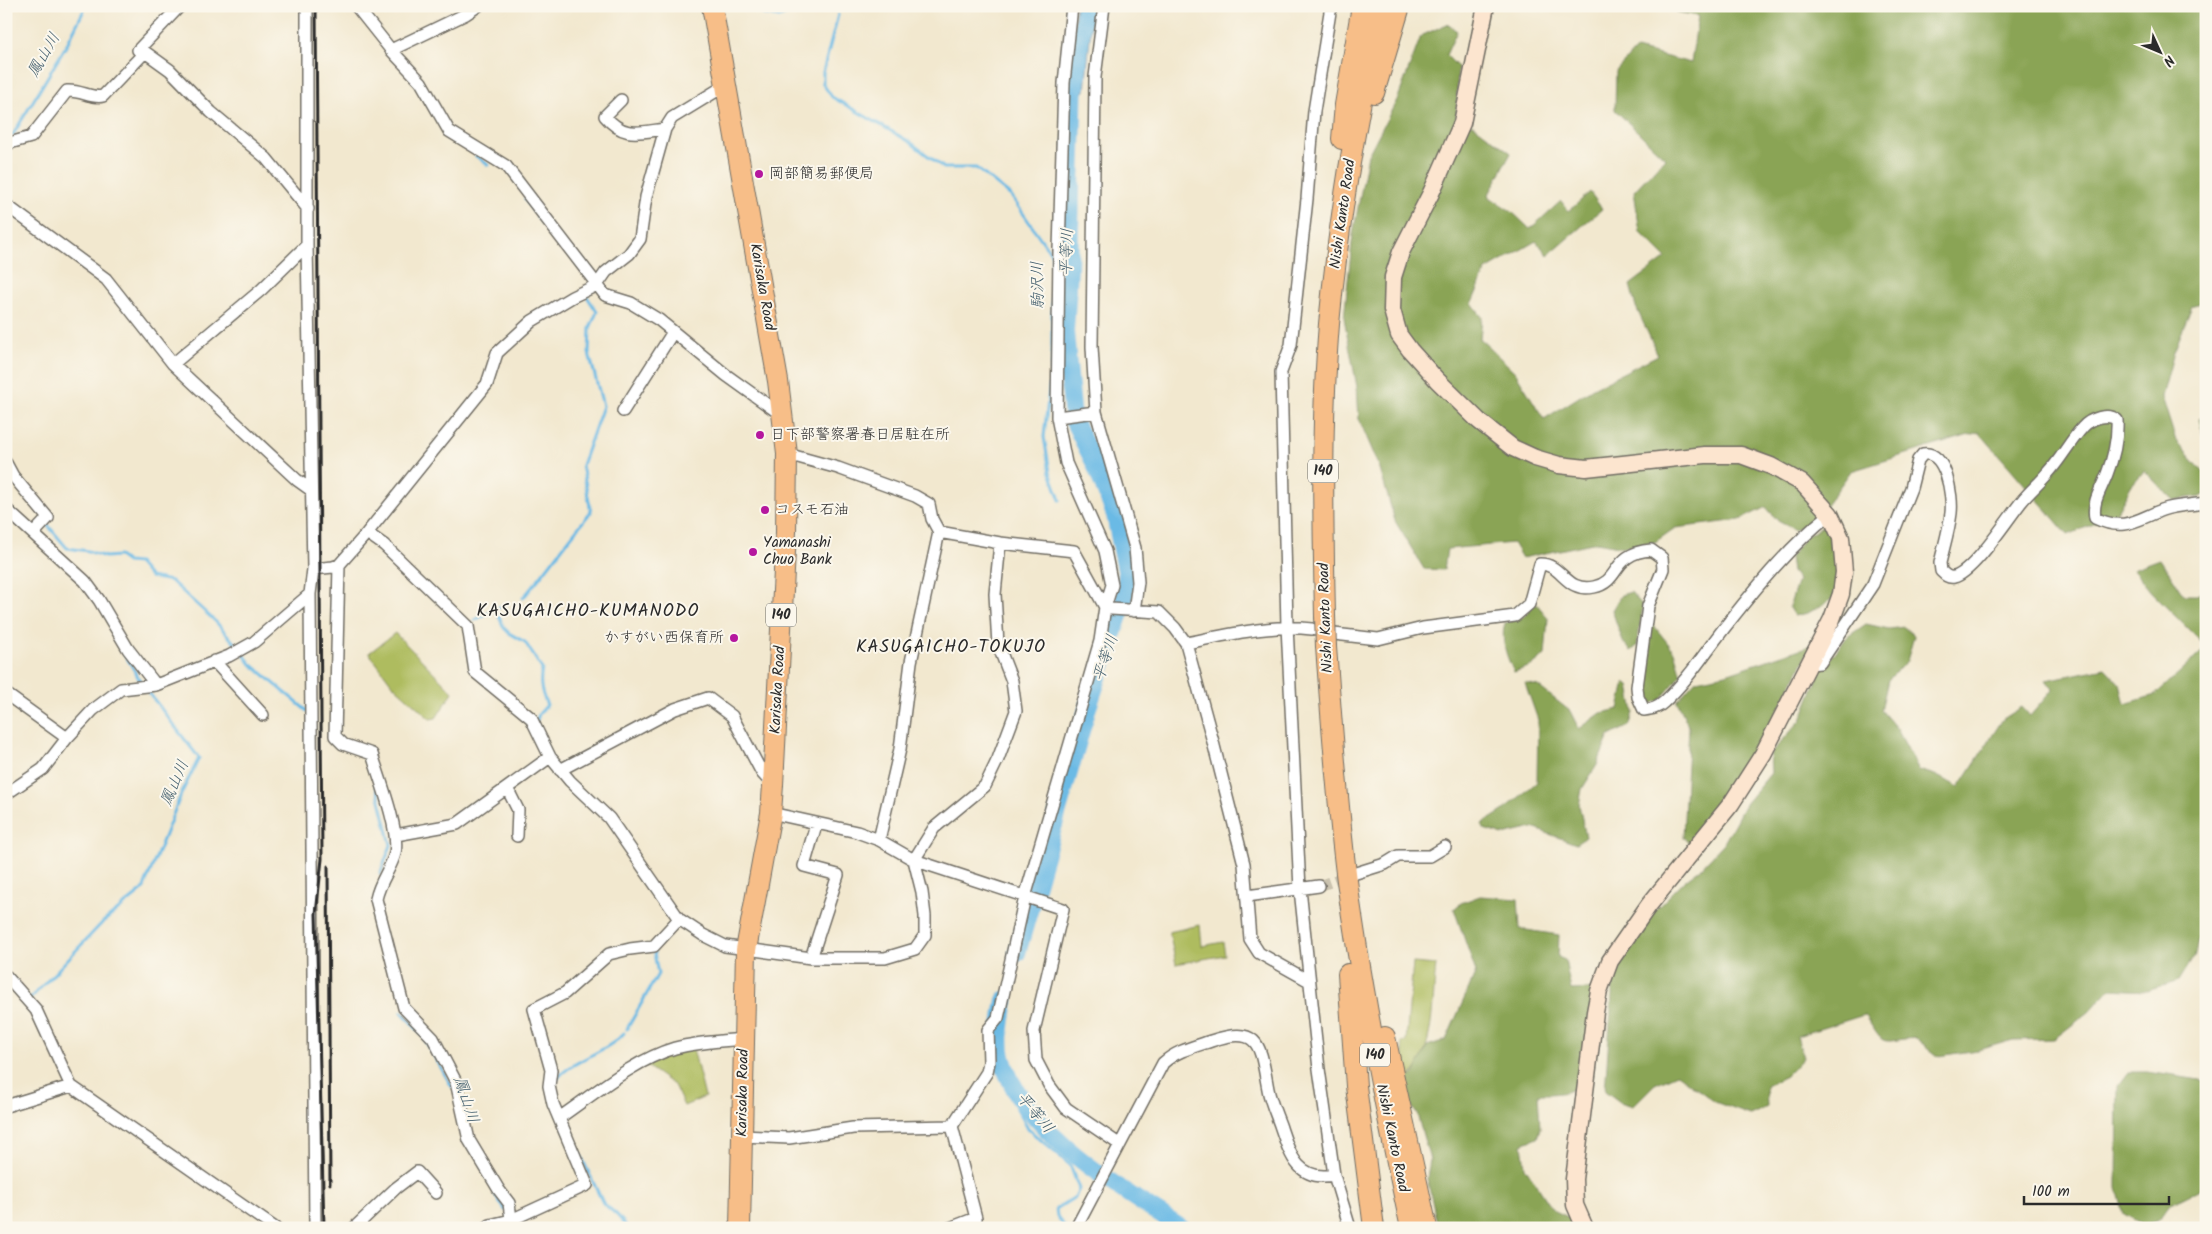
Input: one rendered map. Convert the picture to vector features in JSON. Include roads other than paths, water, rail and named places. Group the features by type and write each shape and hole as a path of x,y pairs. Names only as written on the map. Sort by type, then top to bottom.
{"highway":[{"name":"Karisaka Road","path":"712,6 783,416 787,454 786,532 771,813 746,950 740,1228"},
{"path":"1329,326 1332,246 1345,105 1362,6"},
{"name":"Nishi Kanto Road","path":"1381,6 1358,116 1347,181 1338,241 1329,326 1318,623 1330,641 1340,820 1351,877 1369,1022 1411,1228"},
{"path":"1347,181 1400,6"},
{"path":"1340,820 1339,872 1356,1086 1374,1228"},
{"path":"1351,877 1427,1228"}],"street":[{"path":"180,6 138,50 145,52 170,70 211,112 266,158 308,209"},
{"path":"307,6 307,245 313,568 310,594 315,1228"},
{"path":"356,6 391,50 421,82 449,132 506,166 605,295 631,303 658,320 726,375 783,416"},
{"path":"391,50 466,14 478,6"},
{"path":"950,1228 976,1218 952,1126 987,1072 989,1062 988,1030 998,1018 1025,897 1100,641 1112,585 1105,551 1066,463 1057,418 1058,250 1064,83 1072,6"},
{"path":"1104,6 1094,77 1092,347 1096,412 1135,548 1138,582 1134,611"},
{"path":"1331,6 1314,111 1307,199 1291,346 1281,372 1287,626 1300,889 1309,981 1334,1176 1350,1228"},
{"path":"1486,6 1462,123 1431,193 1401,252 1393,277 1392,310 1400,335 1410,350 1496,436 1513,448 1535,458 1559,465 1586,468 1705,455 1741,456 1771,466 1802,483 1830,514 1841,538 1844,572 1841,594 1832,619 1762,754 1731,804 1649,905 1622,942 1603,978 1595,1012 1574,1178 1575,1205 1585,1228"},
{"path":"6,144 31,137 67,91 78,90 98,97 103,96 145,52"},
{"path":"313,568 336,566 367,533 487,384 497,353 532,322 572,296 597,285 606,272 629,254 640,239 646,197 665,129 672,118 726,85"},
{"path":"621,100 605,116 615,128 627,132 665,129"},
{"path":"6,204 106,279 173,364 297,480 311,490"},
{"path":"173,364 261,290 307,245"},
{"path":"623,411 673,332"},
{"path":"1057,418 1096,412"},
{"path":"1810,664 1820,663 1873,584 1911,488 1918,460 1923,454 1929,453 1934,455 1942,465 1951,497 1951,512 1940,563 1941,571 1947,577 1953,578 1963,572 1985,550 2023,498 2048,474 2084,426 2099,418 2110,416 2117,420 2118,437 2107,474 2093,507 2095,518 2108,525 2134,523 2164,509 2206,503"},
{"path":"787,454 838,468 915,496 929,504 932,518 940,532 911,662 900,749 878,840"},
{"path":"6,463 13,476 48,518 36,531"},
{"path":"6,509 36,531 85,581 99,600 128,649 156,685"},
{"path":"1330,641 1378,639 1422,628 1515,616 1529,604 1540,564 1552,566 1572,585 1592,588 1610,579 1622,560 1632,553 1651,550 1662,558 1663,569 1648,606 1637,687 1638,698 1644,710 1653,709 1663,703 1689,676 1729,622 1805,534 1830,514"},
{"path":"940,532 1000,543 1074,551 1108,608"},
{"path":"367,533 384,545 468,626 475,672 531,718 550,757 560,770 610,818 679,918 703,935 725,946 811,958 885,958 915,949 925,934 925,916 914,860 934,828 985,786 998,759 1016,711 1012,681 998,646 995,594 1000,543"},
{"path":"336,566 335,736 343,744 372,754 396,834 395,853 379,885 376,899 404,1008 433,1038 456,1082 463,1121 470,1140 499,1190 509,1202 511,1224"},
{"path":"6,794 43,769 92,710 121,690 156,685 214,662 254,642 310,594"},
{"path":"1108,608 1159,612 1175,628 1186,643 1244,864 1250,939 1259,953 1309,981"},
{"path":"1186,643 1240,632 1318,623"},
{"path":"214,662 263,714"},
{"path":"6,694 67,738"},
{"path":"560,770 675,709 708,698 732,716 762,773 773,785"},
{"path":"396,834 457,824 550,757"},
{"path":"507,788 518,810 517,836"},
{"path":"771,813 857,832 878,840 914,860 1064,909 1034,1031 1036,1060 1049,1085 1066,1108 1117,1149"},
{"path":"811,958 838,875 804,866 816,824"},
{"path":"1351,877 1384,864 1398,856 1430,856 1446,847"},
{"path":"1248,896 1319,886"},
{"path":"488,1228 490,1225 511,1224 587,1185 559,1118 549,1086 551,1070 534,1009 564,993 609,954 630,948 654,946 679,918"},
{"path":"6,976 36,1010 71,1086 275,1228"},
{"path":"1076,1228 1163,1063 1172,1055 1232,1034 1253,1040 1259,1048 1263,1058 1268,1091 1294,1161 1307,1173 1316,1177 1334,1176"},
{"path":"559,1118 644,1060 696,1043 744,1039"},
{"path":"6,1106 71,1086"},
{"path":"742,1136 789,1138 853,1128 952,1126"},
{"path":"362,1225 417,1172 436,1193"}],"water":[{"path":"1076,6 1093,6 1085,91 1065,105"}],"waterway":[{"name":"鳳山川","path":"7,140 14,133 66,46 86,6"},
{"name":"駒沢川","path":"757,6 763,14 779,17 806,6"},
{"name":"駒沢川","path":"838,15 823,72 823,84 832,97 910,142 944,168 976,168 1011,196 1052,255 1052,362 1044,437 1050,472 1060,500"},
{"name":"平等川","path":"1017,953 1087,710 1124,601 1127,575 1115,515 1095,464 1073,420 1065,331 1069,269 1074,76"},
{"path":"476,156 488,165"},
{"path":"525,199 533,211"},
{"path":"537,216 541,221"},
{"path":"547,229 556,240"},
{"path":"523,598 591,512 582,465 603,406 589,353 590,328 597,312 586,295"},
{"name":"鳳山川","path":"46,523 67,548 88,551 105,557 119,556 127,562 138,563 150,577 171,581 216,622 238,647"},
{"path":"475,620 504,605"},
{"path":"498,614 504,628 525,642 542,669 541,687 547,705 539,714 537,720"},
{"name":"鳳山川","path":"123,651 142,684"},
{"name":"鳳山川","path":"242,652 251,664 307,711"},
{"name":"鳳山川","path":"29,1000 103,922 143,890 182,792 199,758 146,689"},
{"name":"鳳山川","path":"363,755 372,768"},
{"name":"鳳山川","path":"376,784 391,845 380,874"},
{"path":"627,1029 658,974 654,953"},
{"name":"平等川","path":"1005,1000 1000,1035 1002,1057 1013,1084 1029,1110 1051,1134 1076,1156 1130,1195 1181,1228"},
{"name":"鳳山川","path":"402,1012 423,1036 452,1087"},
{"path":"996,1028 993,1040 996,1065 1007,1090 1028,1129 1070,1165 1079,1189 1075,1197 1056,1209 1057,1216 1065,1228"},
{"path":"554,1085 558,1077 566,1070 617,1040 624,1033"},
{"path":"579,1152 603,1203 628,1228"},
{"name":"鳳山川","path":"495,1194 505,1210"}],"tunnel":[{"path":"1319,886 1349,875"}],"railway":[{"path":"316,6 322,859 316,914 324,1228"},
{"path":"328,866 330,1184"}],"place":[{"name":"岡部簡易郵便局","path":"759,174"},
{"name":"日下部警察署春日居駐在所","path":"760,435"},
{"name":"コスモ石油","path":"765,510"},
{"name":"Yamanashi Chuo Bank","path":"753,552"},
{"name":"かすがい西保育所","path":"734,638"}],"district":[{"name":"KASUGAICHO-KUMANODO","path":"588,611"},
{"name":"KASUGAICHO-TOKUJO","path":"951,647"}]}
